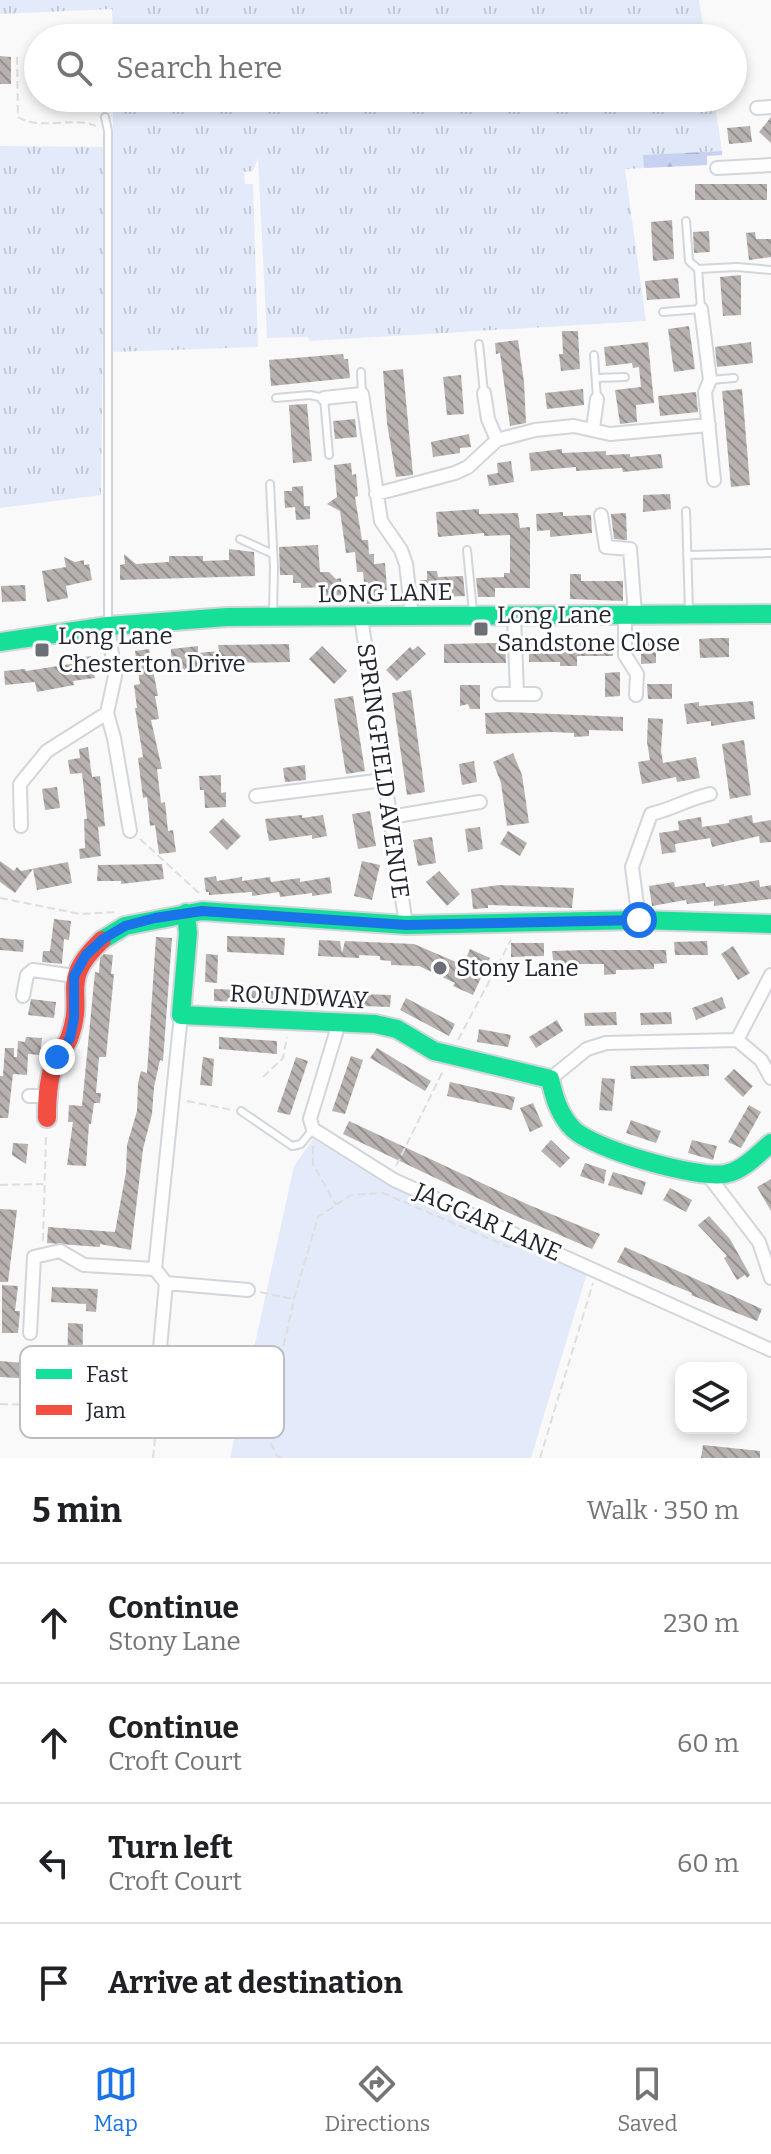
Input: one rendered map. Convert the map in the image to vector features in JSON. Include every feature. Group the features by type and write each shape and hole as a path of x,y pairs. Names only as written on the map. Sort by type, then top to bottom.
{"street":[{"path":"757,108 771,107"},
{"path":"717,168 771,165"},
{"path":"701,309 710,380 705,392 714,480"},
{"path":"484,393 488,419 497,440"},
{"path":"324,398 362,394 381,521 401,550 406,564 412,616"},
{"path":"593,429 597,399"},
{"path":"376,494 455,473 468,467 497,440 535,430 574,426 610,434 709,425"},
{"path":"601,515 606,547 630,549 630,615 625,655 637,674 636,695"},
{"name":"LONG LANE","path":"0,642 108,626 227,617 771,614"},
{"path":"514,616 517,693"},
{"name":"SPRINGFIELD AVENUE","path":"361,617 406,925"},
{"path":"108,626 115,676 107,713 130,831"},
{"path":"499,694 535,694"},
{"path":"21,826 20,784 47,751 107,713"},
{"path":"256,796 384,780"},
{"path":"639,920 632,867 651,814 710,794"},
{"path":"390,817 480,802"},
{"path":"47,1118 38,1096 70,1038 74,1018 74,976 86,955 103,939 125,926 194,912 406,925 639,920 771,924"},
{"path":"160,1346 166,1283 155,1269 188,933 194,912"},
{"path":"13,977 27,975 33,970 74,976"},
{"path":"23,996 27,975"},
{"path":"737,1040 771,975"},
{"name":"ROUNDWAY","path":"181,1015 375,1024 397,1029 434,1051 550,1079"},
{"path":"313,1129 310,1119 339,1023"},
{"path":"771,1078 761,1060 737,1040 606,1043 587,1049 550,1079 557,1107 579,1136 668,1167 725,1174 748,1162 771,1143"},
{"name":"JAGGAR LANE","path":"313,1129 394,1180 771,1350"},
{"path":"707,1174 759,1242 771,1278"},
{"path":"30,1333 34,1257 60,1251 84,1265 155,1269"},
{"path":"166,1283 248,1290"}],"lane":[{"path":"105,117 108,131 108,626"},
{"path":"663,312 701,309 698,269 689,261 686,221"},
{"path":"698,269 737,267 771,270"},
{"path":"479,344 484,393"},
{"path":"594,355 597,399"},
{"path":"361,372 362,394"},
{"path":"597,378 625,377"},
{"path":"710,380 734,378"},
{"path":"276,398 310,395 324,398 329,455"},
{"path":"270,484 273,618"},
{"path":"686,511 689,614"},
{"path":"240,539 273,554"},
{"path":"467,550 473,616"},
{"path":"687,555 771,553"},
{"path":"241,1111 292,1146 301,1144 313,1129"}],"path":[{"path":"17,57 18,117 27,122 83,122 108,131"},
{"path":"130,831 200,893 194,912"},
{"path":"0,898 80,914 123,912"},
{"path":"263,1077 283,1058 290,1021"},
{"path":"172,1098 241,1111"},
{"path":"42,1255 47,1118"},
{"path":"313,1129 313,1164 336,1205"},
{"path":"0,1185 45,1184"},
{"path":"284,1346 318,1217 351,1195 383,1193 523,1253"},
{"path":"540,1458 597,1271"},
{"path":"248,1290 294,1299"},
{"path":"0,1404 20,1404"},
{"path":"153,1458 155,1438"},
{"path":"268,1438 277,1456 282,1458"}],"green space":[{"path":"0,0 699,0 703,24 113,24 112,9 0,14"},
{"path":"113,112 716,112 722,151 644,155 644,168 625,169 646,321 309,341 308,337 267,338 258,158 253,171 244,172 245,184 253,184 258,347 111,352"},
{"path":"0,146 105,147 101,495 0,508"},
{"path":"722,151 722,155 707,156 707,165 644,168 643,155"},
{"path":"313,1139 387,1185 587,1273 531,1458 230,1458 234,1438 284,1438 284,1346 255,1346 294,1166"}],"building":[{"path":"0,56 11,57 11,84 0,84"},
{"path":"771,117 771,143 759,132"},
{"path":"750,126 752,142 729,144 727,128"},
{"path":"695,184 767,184 767,200 695,200"},
{"path":"672,220 674,259 653,261 651,222"},
{"path":"709,231 710,252 694,253 693,232"},
{"path":"755,232 756,239 771,239 771,257 749,260 746,233"},
{"path":"741,275 741,315 723,316 720,277"},
{"path":"678,278 680,298 647,300 645,281"},
{"path":"689,326 695,369 674,372 668,329"},
{"path":"562,331 578,331 580,369 561,371 559,354 563,354"},
{"path":"518,340 526,423 510,426 500,353 496,354 495,343"},
{"path":"648,342 654,403 636,405 637,422 620,424 615,390 641,387 639,367 633,368 632,363 606,366 604,347"},
{"path":"751,342 753,363 717,367 715,347"},
{"path":"343,354 344,359 348,359 350,378 271,386 269,360"},
{"path":"403,369 413,475 396,477 383,371"},
{"path":"461,375 464,414 447,415 443,377"},
{"path":"583,389 584,405 547,409 545,393"},
{"path":"742,389 750,485 731,487 722,391"},
{"path":"696,392 698,412 660,416 658,396"},
{"path":"307,404 312,461 293,463 289,405"},
{"path":"355,419 357,437 335,439 333,421"},
{"path":"469,434 471,447 460,448 460,453 433,457 431,442"},
{"path":"562,449 562,453 606,451 606,455 630,454 630,457 661,454 663,468 623,472 622,468 576,471 576,467 531,471 529,453"},
{"path":"511,461 514,482 489,486 487,475 498,473 497,463"},
{"path":"351,463 352,475 356,474 358,496 355,497 362,540 368,540 369,554 374,554 374,564 385,563 387,590 379,591 380,603 366,604 363,572 357,572 355,552 346,553 340,511 327,504 337,497 334,465"},
{"path":"303,486 304,506 310,506 310,519 296,520 295,507 285,508 284,491"},
{"path":"670,494 671,509 643,512 643,495"},
{"path":"479,509 479,514 518,513 520,528 530,527 530,588 495,588 495,597 478,597 476,578 504,577 504,573 510,573 510,535 484,536 484,533 438,537 436,512"},
{"path":"563,512 563,516 591,515 592,533 550,537 550,530 537,531 536,514"},
{"path":"626,513 627,540 614,539 611,514"},
{"path":"318,545 320,572 329,572 336,579 341,578 342,595 326,596 325,587 301,588 301,583 293,583 293,575 280,575 279,547"},
{"path":"229,549 254,552 255,576 120,580 120,565 125,564 124,554 136,564 169,562 169,556 203,556 203,561 229,560"},
{"path":"64,557 75,562 84,560 84,565 89,564 92,580 66,586 68,598 47,602 42,571 66,567"},
{"path":"427,571 437,571 438,577 463,576 465,596 421,598 420,580 427,580"},
{"path":"570,574 581,574 581,581 623,581 623,601 570,599"},
{"path":"25,585 26,601 2,602 1,586"},
{"path":"729,638 729,657 700,658 699,639"},
{"path":"641,639 656,639 656,663 641,664"},
{"path":"529,642 613,642 613,656 577,656 577,666 560,666 560,662 529,662"},
{"path":"505,643 506,663 444,663 444,644"},
{"path":"289,644 290,662 233,663 234,670 220,670 220,663 200,665 200,670 172,670 171,649 198,646 198,653 219,651 218,645"},
{"path":"322,646 347,671 334,684 309,659"},
{"path":"418,646 426,654 397,681 386,670 410,647 413,650"},
{"path":"149,649 158,696 155,696 159,719 151,720 162,769 157,769 161,803 165,802 168,831 173,830 176,852 159,854 155,825 150,826 147,797 143,798 138,758 143,757 135,708 134,685 140,684 135,651"},
{"path":"91,656 95,678 37,692 35,682 5,685 4,671 77,663 77,658"},
{"path":"620,672 620,696 605,697 605,673"},
{"path":"647,684 672,684 672,699 648,699"},
{"path":"460,685 480,685 480,709 470,709 468,704 460,706"},
{"path":"411,690 425,792 407,795 392,693"},
{"path":"353,696 365,771 346,774 334,699"},
{"path":"753,701 755,719 711,726 711,721 687,724 684,704 699,702 699,706"},
{"path":"485,713 623,717 623,731 589,730 589,736 574,737 574,733 552,732 486,734"},
{"path":"648,718 663,719 663,763 696,757 700,778 677,782 676,777 642,784 638,762 650,760"},
{"path":"744,740 751,795 730,799 722,744"},
{"path":"88,747 92,777 100,776 105,826 98,827 101,856 80,859 79,849 85,848 84,819 87,819 82,773 70,774 68,760 80,758 79,749"},
{"path":"513,753 522,775 529,823 507,826 501,783 493,762"},
{"path":"474,761 477,782 462,785 459,764"},
{"path":"305,765 306,780 285,782 283,768"},
{"path":"221,775 221,793 226,792 226,807 205,808 199,776"},
{"path":"57,787 60,808 45,810 42,789"},
{"path":"370,811 376,846 358,849 352,814"},
{"path":"302,815 302,818 323,815 327,836 269,841 265,819"},
{"path":"752,815 753,823 771,820 771,842 760,843 759,836 712,847 710,838 675,844 676,852 662,854 659,833 679,830 678,821 701,817 702,827 729,823 729,820"},
{"path":"223,818 241,836 227,850 209,832"},
{"path":"480,827 483,849 468,852 465,829"},
{"path":"508,831 527,843 520,856 500,844"},
{"path":"432,837 436,863 418,866 413,840"},
{"path":"0,861 14,871 17,867 21,871 68,862 72,883 37,890 33,869 15,893 0,882"},
{"path":"362,861 380,865 372,900 354,896"},
{"path":"162,864 164,879 121,884 121,881 97,881 98,865"},
{"path":"439,871 460,894 447,906 426,882"},
{"path":"216,876 217,881 270,877 271,882 300,878 300,882 330,877 332,893 280,897 279,892 252,896 252,892 209,895 204,878"},
{"path":"759,880 760,887 771,885 771,899 714,906 714,901 687,904 686,900 652,906 649,886 674,882 675,887 705,883 706,887"},
{"path":"499,885 574,888 572,908 488,905 488,908 473,909 471,889"},
{"path":"54,919 71,921 69,940 64,939 62,964 42,962 43,951 50,951"},
{"path":"227,936 285,938 284,955 227,952"},
{"path":"156,937 172,938 163,1061 160,1060 143,1149 131,1250 100,1244 100,1247 47,1243 48,1227 115,1232 126,1172 127,1145 137,1111 138,1083 141,1071 147,1073"},
{"path":"0,938 24,940 23,952 0,950"},
{"name":"Stony Lane","path":"319,940 340,941 342,953 345,941 414,944 463,965 470,949 490,958 473,995 419,966 391,965 391,961 380,960 380,956 318,956"},
{"path":"707,941 708,955 675,955 674,942"},
{"path":"511,943 544,943 544,956 511,957"},
{"path":"733,946 750,973 738,980 721,954"},
{"path":"666,950 667,963 654,964 654,969 616,970 616,974 604,975 604,964 572,964 572,974 555,974 552,951"},
{"path":"104,954 113,955 111,974 114,974 106,1057 99,1057 96,1093 101,1093 100,1103 94,1103 89,1124 86,1166 67,1165 73,1122 68,1122 69,1105 82,1106 95,972 99,973 100,958"},
{"path":"206,954 218,955 217,983 205,982"},
{"path":"214,989 391,995 390,1007 214,1001"},
{"path":"722,997 726,1008 696,1020 692,1008"},
{"path":"406,998 455,1024 449,1036 400,1010"},
{"path":"31,999 56,1002 54,1018 28,1015"},
{"path":"616,1012 617,1025 585,1026 584,1013"},
{"path":"671,1012 672,1024 641,1025 640,1013"},
{"path":"557,1020 563,1031 536,1048 529,1037"},
{"path":"479,1029 511,1035 508,1047 477,1042"},
{"path":"26,1037 42,1038 40,1055 28,1054 27,1075 13,1074 8,1118 0,1118 0,1076 3,1076 5,1048 14,1048 14,1057 17,1057 18,1041 25,1042"},
{"path":"219,1037 277,1041 277,1054 219,1049"},
{"path":"377,1048 431,1081 425,1091 370,1058"},
{"path":"351,1056 363,1060 345,1114 332,1111"},
{"path":"203,1057 214,1059 212,1086 200,1085"},
{"path":"296,1057 308,1061 290,1115 277,1112"},
{"path":"709,1064 709,1076 631,1079 630,1066"},
{"path":"734,1069 753,1086 743,1097 724,1079"},
{"path":"602,1078 615,1079 612,1111 599,1110"},
{"path":"450,1082 515,1097 512,1110 447,1096"},
{"path":"533,1103 543,1126 530,1132 520,1108"},
{"path":"749,1105 761,1112 741,1148 728,1142"},
{"path":"631,1120 661,1131 656,1143 626,1133"},
{"path":"349,1121 529,1205 600,1234 592,1249 509,1213 343,1134"},
{"path":"551,1140 570,1158 560,1168 541,1151"},
{"path":"692,1140 717,1146 713,1160 688,1153"},
{"path":"13,1143 28,1144 26,1164 12,1155"},
{"path":"585,1163 606,1170 604,1184 580,1176"},
{"path":"613,1172 646,1182 642,1195 608,1185"},
{"path":"771,1179 771,1211 757,1187"},
{"path":"670,1188 692,1200 686,1212 663,1200"},
{"path":"0,1209 17,1210 8,1282 0,1282"},
{"path":"709,1216 730,1239 750,1275 747,1278 745,1275 737,1280 724,1258 727,1256 698,1225"},
{"path":"625,1247 762,1309 757,1321 617,1262"},
{"path":"2,1285 18,1286 15,1311 20,1311 18,1333 2,1333"},
{"path":"52,1287 98,1289 96,1312 86,1311 86,1304 51,1302"},
{"path":"68,1323 83,1324 83,1346 68,1346"},
{"path":"0,1361 20,1363 20,1378 0,1377"},
{"path":"703,1445 760,1451 760,1458 701,1458"}],"traffic: fast":[{"path":"0,642 108,626 227,617 771,614"},
{"path":"102,940 125,926 202,911 406,925 639,920 771,924"},
{"path":"186,913 188,933 181,1015 375,1024 397,1029 434,1051 550,1079 555,1099 568,1124 584,1137 646,1161 692,1172 732,1172 771,1143"}],"traffic: jam":[{"path":"47,1118 52,1071 69,1039 74,1021 76,977 88,955 102,940"}],"place":[{"name":"Long Lane Sandstone Close","path":"481,629"},
{"name":"Long Lane Chesterton Drive","path":"42,650"},
{"name":"Stony Lane","path":"440,968"}],"route":[{"path":"57,1057 70,1038 74,1018 74,976 86,955 103,939 125,926 155,918 202,911 406,925 639,920"}]}
